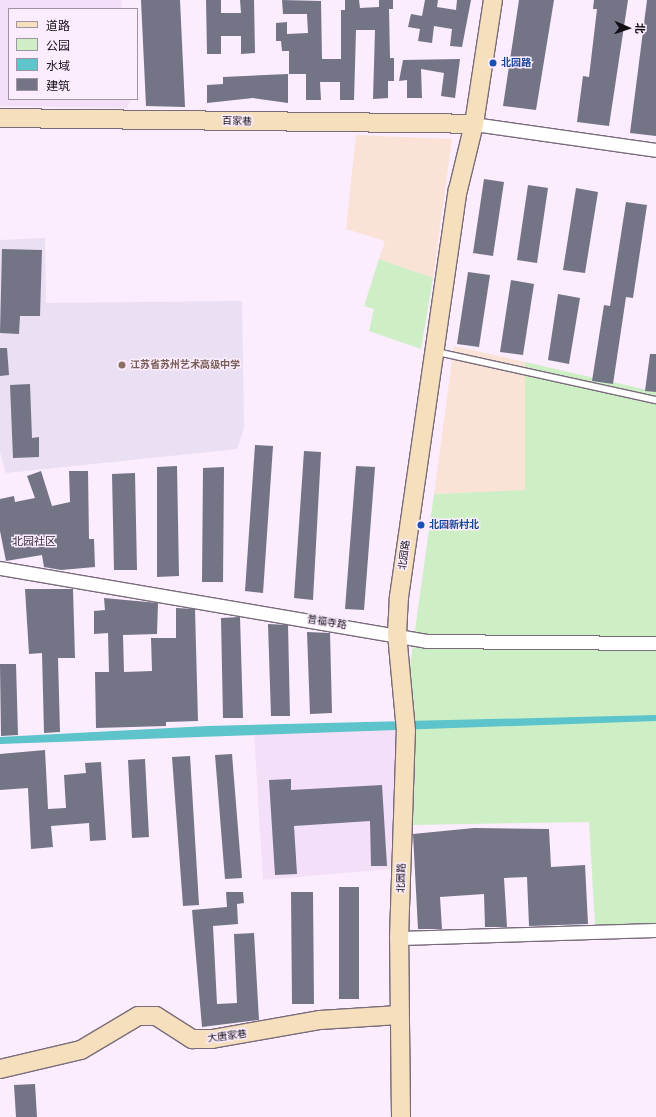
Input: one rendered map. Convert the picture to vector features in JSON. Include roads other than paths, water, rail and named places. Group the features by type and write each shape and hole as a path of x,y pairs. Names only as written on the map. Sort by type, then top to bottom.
{"street":[{"name":"北园路","path":"401,1117 399,938 406,725 397,634 402,563 458,190 474,124 493,0"},
{"name":"百家巷","path":"0,118 474,124"},
{"path":"474,124 656,150"},
{"name":"普福寺路","path":"0,568 397,634 426,641 656,642"},
{"path":"399,938 656,930"},
{"name":"大唐家巷","path":"0,1069 81,1050 138,1016 156,1016 192,1039 199,1039 320,1020 399,1015"}],"lane":[{"path":"433,352 656,400"}],"water":[{"path":"656,715 656,721 0,744 0,737 208,726"}],"place":[{"name":"北园路","path":"493,63"},
{"name":"江苏省苏州艺术高级中学","path":"122,365"},
{"name":"北园新村北","path":"421,525"}],"district":[{"name":"北园社区","path":"34,541"}]}
